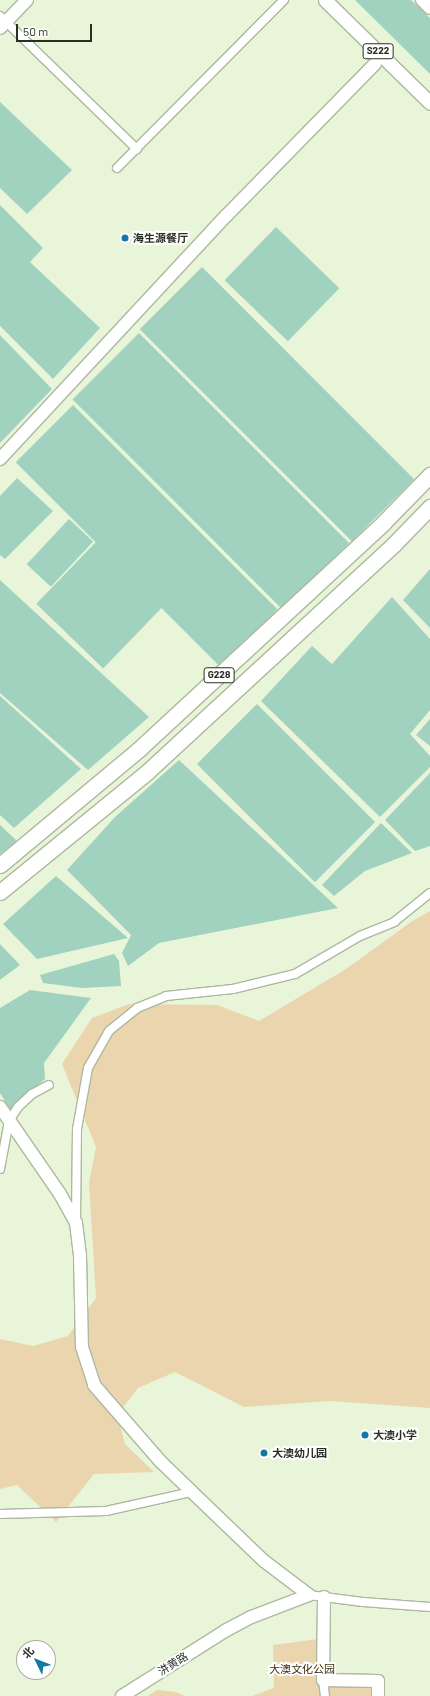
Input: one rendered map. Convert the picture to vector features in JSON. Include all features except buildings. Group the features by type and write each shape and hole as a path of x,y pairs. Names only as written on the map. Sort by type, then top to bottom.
{"highway":[{"name":"G228","path":"0,866 138,750 384,522 430,475"},
{"name":"G228","path":"0,892 148,772 394,544 430,507"}],"main road":[{"path":"2,22 27,0"},
{"name":"S222","path":"325,0 430,102"},
{"path":"422,0 430,8"},
{"path":"0,459 226,216 375,64"},
{"path":"0,1107 60,1194 76,1223 80,1255 82,1347 94,1385 160,1461 264,1561 308,1595"},
{"name":"汫黄路","path":"122,1696 225,1631 251,1617 308,1595"},
{"path":"324,1597 323,1680 378,1681 378,1696"}],"street":[{"path":"118,168 284,0"},
{"path":"2,22 137,149"},
{"path":"76,1223 77,1129 88,1068 109,1031 137,1008 166,996 233,989 295,974 360,936 394,922 430,893"},
{"path":"0,1169 10,1121 27,1099 49,1085"},
{"path":"0,1514 106,1511 192,1492"},
{"path":"308,1595 430,1607"},
{"path":"323,1680 325,1696"}],"green space":[{"path":"430,911 430,1408 329,1401 244,1407 175,1372 138,1388 117,1415 125,1444 154,1472 94,1474 56,1522 17,1485 0,1489 0,1339 33,1346 68,1336 96,1298 89,1183 96,1147 62,1064 92,1018 129,1004 217,1005 259,1021 346,969 411,922"},
{"name":"大澳文化公园","path":"326,1638 330,1677 380,1679 381,1696 252,1696 274,1688 273,1645"},
{"path":"157,1690 176,1692 185,1696 148,1696"}],"shaded area":[{"path":"355,0 411,0 430,18 430,74"},
{"path":"0,102 72,170 27,214 0,188"},
{"path":"0,205 43,248 30,262 100,328 53,379 0,326"},
{"path":"276,227 339,288 288,341 225,280"},
{"path":"202,267 414,479 352,541 140,329"},
{"path":"139,333 349,543 283,609 73,399"},
{"path":"0,335 52,389 0,443"},
{"path":"73,405 277,609 220,667 16,462"},
{"path":"17,478 53,511 5,559 0,555 0,496"},
{"path":"69,519 93,542 51,587 27,564"},
{"path":"96,542 163,607 103,668 36,604"},
{"path":"430,569 430,628 403,600"},
{"path":"0,580 149,717 88,770 0,693"},
{"path":"392,597 430,639 430,710 410,734 430,756 430,767 380,817 261,701 312,646 332,664"},
{"path":"0,696 81,769 14,828 0,815"},
{"path":"257,704 375,822 315,882 197,764"},
{"path":"430,719 430,746 416,735"},
{"path":"179,760 338,908 159,943 128,966 122,953 131,935 67,870 115,817"},
{"path":"430,773 430,846 415,851 385,820"},
{"path":"381,823 412,853 365,871 334,896 322,885"},
{"path":"0,825 17,841 0,854"},
{"path":"56,876 128,938 37,959 3,924"},
{"path":"0,944 20,965 0,980"},
{"path":"114,954 119,961 121,986 82,988 43,983 40,975"},
{"path":"30,990 91,998 44,1063 45,1079 10,1109 0,1093 0,1008"}],"place":[{"name":"海生源餐厅","path":"125,238"},
{"name":"大澳小学","path":"365,1435"},
{"name":"大澳幼儿园","path":"264,1453"}]}
